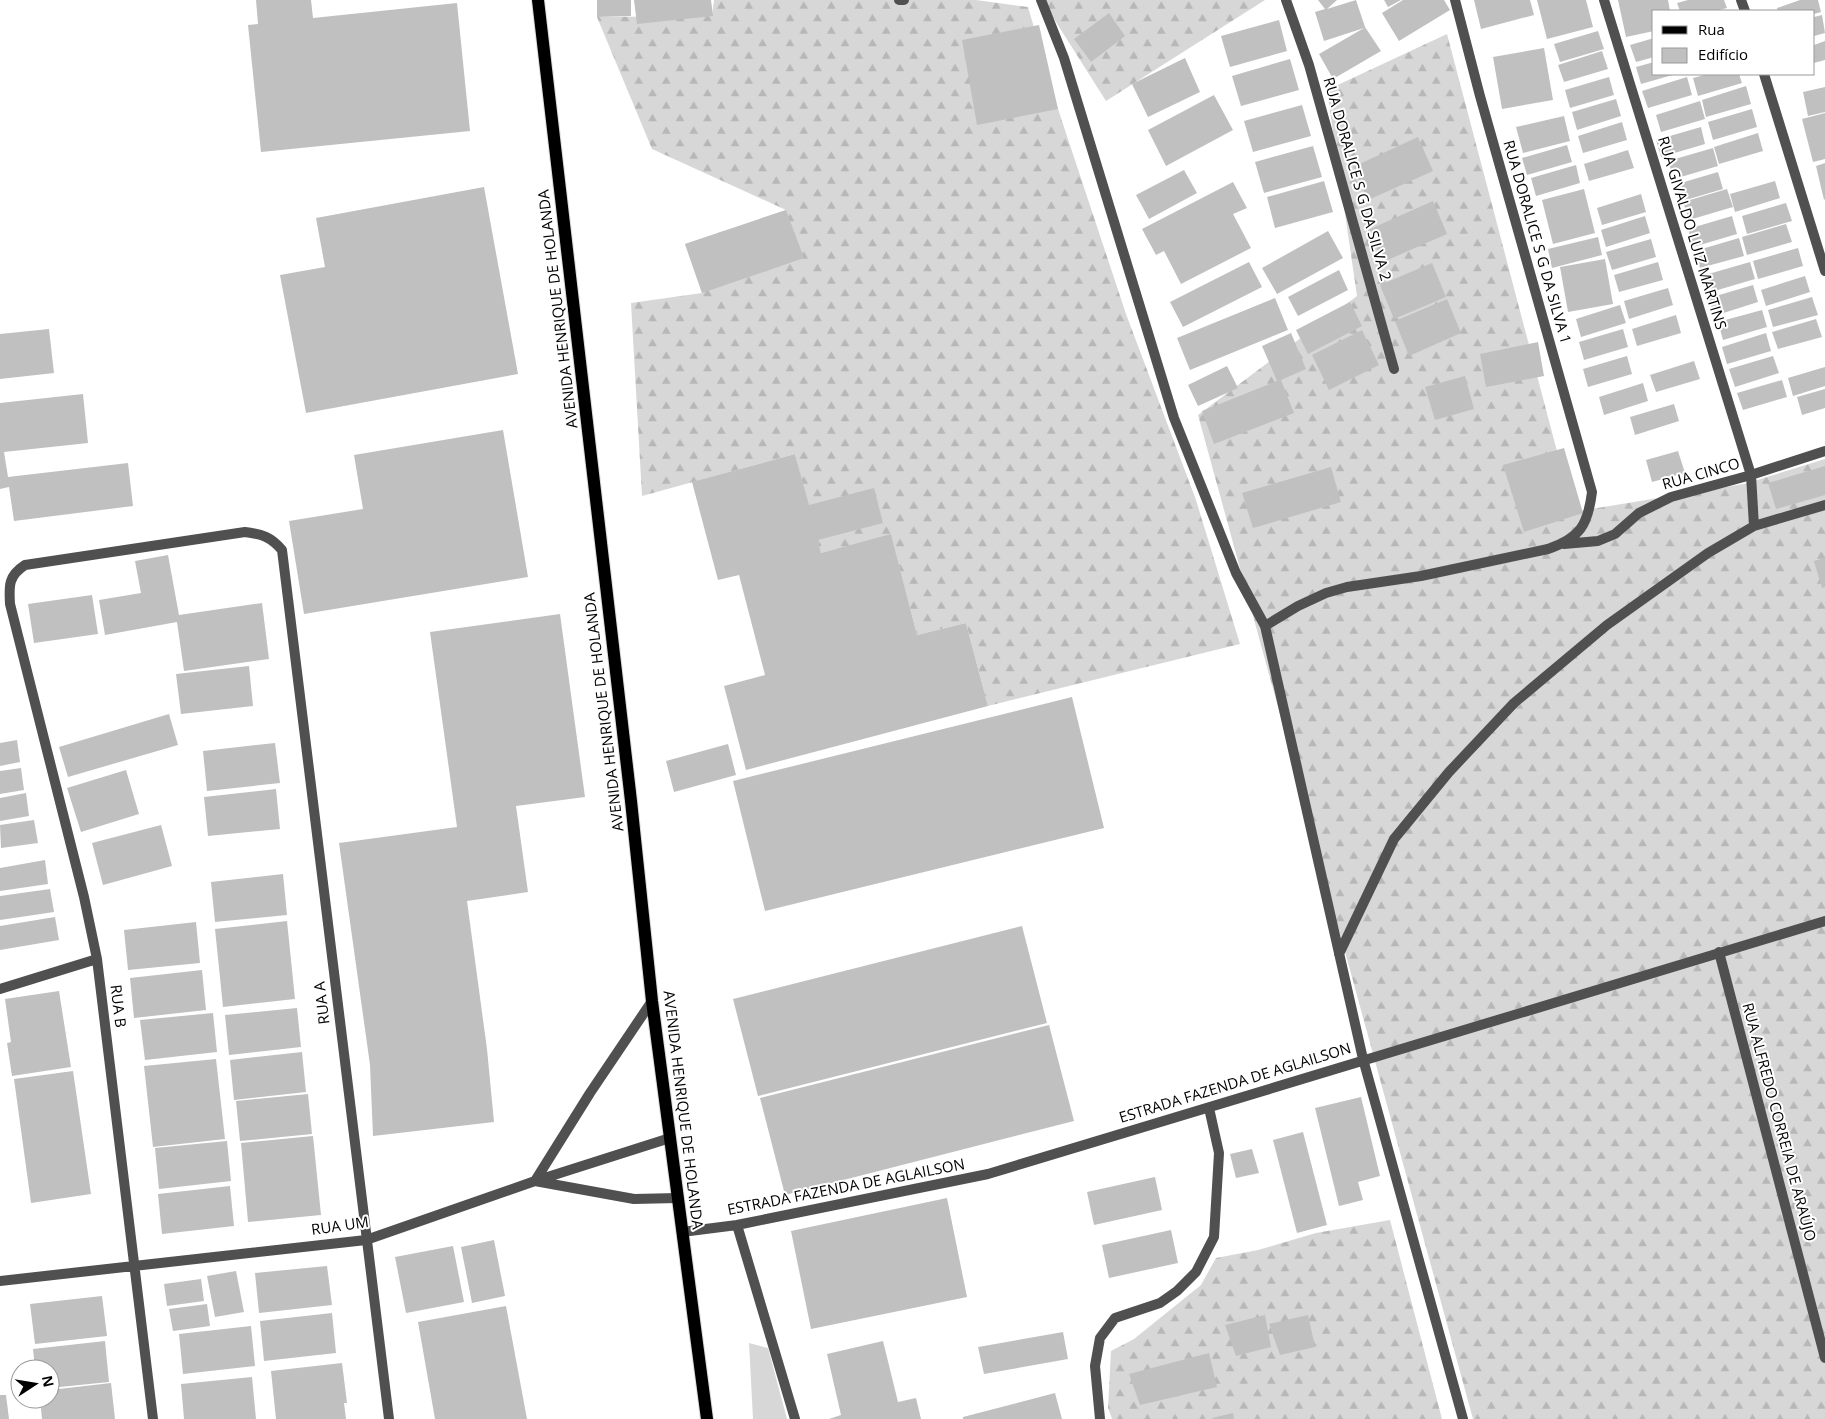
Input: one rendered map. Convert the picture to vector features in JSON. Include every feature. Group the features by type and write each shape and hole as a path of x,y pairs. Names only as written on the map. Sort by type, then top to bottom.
{"main road":[{"name":"AVENIDA HENRIQUE DE HOLANDA","path":"538,0 629,781 652,1001 707,1419"}],"street":[{"path":"899,0 904,0"},
{"name":"ESTRADA FAZENDA DE AGLAILSON","path":"682,1232 736,1225 988,1174 1209,1108 1363,1059 1265,626 1236,573 1174,418 1064,58 1041,0"},
{"name":"RUA DORALICE S G DA SILVA 2","path":"1286,0 1310,65 1394,369"},
{"name":"RUA DORALICE S G DA SILVA 1","path":"1455,0 1480,96 1592,492 1589,514 1583,528 1564,544"},
{"name":"RUA GIVALDO LUIZ MARTINS","path":"1604,0 1751,475"},
{"path":"1764,75 1825,271"},
{"name":"RUA CINCO","path":"1564,544 1598,541 1615,534 1639,513 1670,497 1751,475 1825,451"},
{"path":"1751,475 1754,526"},
{"path":"1340,954 1394,839 1449,772 1514,703 1608,625 1708,553 1754,526 1825,505"},
{"name":"RUA A","path":"4,582 25,565 245,532 262,534 274,540 282,550 389,1419"},
{"path":"1265,626 1305,602 1347,586 1421,576 1564,544"},
{"name":"RUA B","path":"4,582 84,896 97,959 136,1264 153,1419"},
{"path":"1463,1419 1363,1059 1825,921"},
{"name":"RUA ALFREDO CORREIA DE ARAÚJO","path":"1719,952 1825,1358"},
{"path":"0,989 97,959"},
{"path":"652,1001 590,1093 535,1181 634,1199 678,1198"},
{"path":"1100,1419 1094,1366 1100,1338 1115,1318 1160,1303 1177,1291 1196,1272 1214,1237 1218,1208 1219,1153 1209,1108"},
{"name":"RUA UM","path":"0,1280 366,1240 535,1181 670,1138"},
{"path":"736,1225 795,1419"}],"green space":[{"path":"714,0 976,0 1028,7 1058,109 1126,314 1196,500 1240,644 988,706 966,623 917,635 891,535 821,553 795,454 642,496 631,303 702,293 685,244 786,210 652,149 597,17 712,16"},
{"path":"1042,0 1265,0 1106,101"},
{"path":"1447,34 1573,512 1744,484 1825,459 1825,1419 1473,1419 1198,415 1357,296 1327,90"},
{"path":"1390,1220 1442,1419 1112,1419 1108,1408 1111,1351 1134,1339 1201,1285 1216,1258 1258,1250 1316,1233"},
{"path":"749,1343 768,1348 787,1419 753,1419"}],"building":[{"path":"256,0 311,0 313,18 457,3 470,131 261,152 248,25 258,24"},
{"path":"597,0 631,0 631,16 597,17"},
{"path":"634,0 711,0 713,16 637,24"},
{"path":"1318,0 1337,0 1327,9 1356,0 1365,27 1381,51 1333,79 1319,54 1364,28 1324,41 1315,12 1325,9"},
{"path":"1384,0 1401,0 1388,7"},
{"path":"1403,0 1444,0 1450,10 1399,41 1382,13"},
{"path":"1474,0 1530,0 1534,15 1481,29"},
{"path":"1537,0 1586,0 1593,27 1547,39"},
{"path":"1618,0 1668,0 1670,10 1652,10 1652,31 1626,37"},
{"path":"1688,0 1724,0 1727,8 1719,10 1680,10 1677,3"},
{"path":"1800,0 1818,0 1821,12 1815,14 1815,10 1778,10 1777,8"},
{"path":"1109,13 1125,36 1091,62 1074,39"},
{"path":"1822,15 1825,33 1815,36 1815,17"},
{"path":"1279,20 1287,51 1230,67 1221,36"},
{"path":"1039,25 1058,109 977,125 962,40"},
{"path":"1598,31 1604,49 1560,62 1554,44"},
{"path":"1652,39 1652,58 1636,62 1630,45"},
{"path":"1825,41 1825,60 1815,63 1815,45"},
{"path":"1544,48 1553,100 1502,109 1493,57"},
{"path":"1602,51 1608,69 1564,82 1558,65"},
{"path":"1185,58 1200,92 1148,117 1132,84"},
{"path":"1290,59 1299,90 1241,106 1232,76"},
{"path":"1652,63 1652,75 1672,75 1641,84 1636,67"},
{"path":"1704,75 1739,75 1742,83 1698,96 1693,78"},
{"path":"1609,77 1614,95 1570,108 1565,90"},
{"path":"1687,77 1692,95 1648,108 1642,91"},
{"path":"1746,86 1751,104 1706,117 1702,100"},
{"path":"1825,87 1825,112 1808,116 1803,92"},
{"path":"1214,95 1233,130 1166,166 1148,130"},
{"path":"1616,99 1621,116 1577,130 1572,112"},
{"path":"1700,101 1705,119 1661,132 1656,115"},
{"path":"1302,105 1311,136 1253,152 1244,121"},
{"path":"1752,109 1757,127 1713,140 1708,122"},
{"path":"1825,113 1825,159 1813,162 1802,119"},
{"path":"1564,116 1570,141 1523,153 1516,127"},
{"path":"1622,122 1627,140 1583,153 1578,136"},
{"path":"1701,127 1705,144 1661,157 1656,140"},
{"path":"1758,133 1763,151 1719,164 1714,147"},
{"path":"1418,137 1433,171 1368,200 1353,167"},
{"path":"1567,145 1572,162 1527,175 1522,158"},
{"path":"1313,146 1322,177 1264,193 1255,162"},
{"path":"1713,148 1718,166 1674,179 1668,161"},
{"path":"1628,150 1634,168 1589,181 1584,164"},
{"path":"1825,163 1825,199 1824,200 1816,166"},
{"path":"1576,165 1580,183 1536,196 1531,178"},
{"path":"1184,170 1197,193 1149,219 1136,195"},
{"path":"1718,172 1723,189 1679,202 1674,185"},
{"path":"1324,181 1333,212 1275,228 1267,197"},
{"path":"1775,181 1780,198 1735,212 1730,194"},
{"path":"1233,182 1247,208 1233,214 1251,248 1181,284 1164,251 1156,255 1142,229"},
{"path":"484,187 518,374 306,413 280,275 325,267 316,218"},
{"path":"1584,189 1595,233 1553,244 1542,200"},
{"path":"1727,189 1733,207 1689,220 1683,202"},
{"path":"1641,194 1646,212 1602,225 1597,208"},
{"path":"1433,201 1447,234 1383,262 1368,230"},
{"path":"1786,203 1792,221 1747,234 1742,216"},
{"path":"786,210 804,258 702,293 685,244"},
{"path":"1645,216 1650,233 1606,247 1601,230"},
{"path":"1732,216 1737,234 1693,247 1688,229"},
{"path":"1786,224 1792,242 1747,255 1742,237"},
{"path":"1328,231 1343,258 1277,294 1262,268"},
{"path":"1598,237 1602,255 1552,268 1548,249"},
{"path":"1739,238 1744,256 1700,268 1695,251"},
{"path":"1651,239 1656,257 1612,270 1606,252"},
{"path":"1798,248 1803,266 1758,279 1753,261"},
{"path":"1605,259 1613,304 1568,312 1560,267"},
{"path":"1249,262 1262,287 1183,327 1170,302"},
{"path":"1658,262 1663,280 1619,292 1614,275"},
{"path":"1750,262 1755,279 1711,292 1705,275"},
{"path":"1432,263 1446,297 1394,319 1380,285"},
{"path":"1339,270 1348,290 1298,316 1288,297"},
{"path":"1805,276 1810,292 1766,306 1761,290"},
{"path":"1753,285 1758,302 1714,316 1709,298"},
{"path":"1668,288 1673,305 1629,319 1624,301"},
{"path":"1812,297 1818,315 1773,327 1768,310"},
{"path":"1275,298 1288,330 1190,370 1177,338"},
{"path":"1447,299 1461,333 1409,356 1395,321"},
{"path":"1350,302 1362,326 1308,354 1296,330"},
{"path":"1620,305 1626,323 1581,337 1576,319"},
{"path":"1762,310 1767,327 1723,340 1718,322"},
{"path":"1676,315 1681,333 1637,346 1632,329"},
{"path":"1816,319 1822,337 1778,349 1772,332"},
{"path":"49,329 54,373 0,379 0,334"},
{"path":"1623,329 1628,347 1584,360 1579,342"},
{"path":"1362,330 1379,365 1329,390 1312,355"},
{"path":"1291,333 1306,369 1281,380 1294,413 1214,444 1202,411 1277,381 1262,346"},
{"path":"1766,333 1771,351 1727,364 1722,347"},
{"path":"1538,342 1544,376 1486,387 1480,354"},
{"path":"1627,356 1632,374 1588,387 1583,369"},
{"path":"1773,356 1779,373 1735,387 1729,369"},
{"path":"1694,361 1700,379 1656,392 1650,375"},
{"path":"1227,366 1238,388 1198,406 1188,385"},
{"path":"1825,367 1825,386 1793,396 1788,378"},
{"path":"1465,376 1474,409 1435,420 1425,387"},
{"path":"1782,380 1787,397 1743,410 1737,393"},
{"path":"1643,383 1648,401 1604,415 1599,397"},
{"path":"1825,389 1825,408 1802,415 1797,397"},
{"path":"83,394 88,443 4,452 8,477 128,463 133,506 14,521 9,487 0,489 0,403"},
{"path":"1674,404 1679,421 1635,435 1630,417"},
{"path":"503,430 528,577 304,614 289,521 363,509 354,455"},
{"path":"1564,448 1583,513 1524,532 1503,465"},
{"path":"1678,451 1685,473 1652,482 1646,460"},
{"path":"795,454 809,505 874,488 883,523 818,540 821,553 891,534 917,635 966,623 988,706 746,770 724,686 765,675 739,575 718,580 692,482"},
{"path":"1825,466 1825,495 1776,509 1768,483"},
{"path":"1331,467 1341,502 1253,528 1242,493"},
{"path":"168,555 179,615 262,603 269,659 184,671 177,622 105,635 99,600 141,593 135,561"},
{"path":"1825,558 1825,587 1822,588 1814,561"},
{"path":"92,595 98,634 34,643 28,604"},
{"path":"560,614 585,797 516,806 528,892 467,901 487,1049 494,1122 373,1136 370,1065 339,843 457,827 430,632"},
{"path":"249,666 253,706 181,714 176,674"},
{"path":"1072,697 1104,828 765,911 733,781"},
{"path":"169,714 178,745 68,777 59,747"},
{"path":"17,740 20,762 0,766 0,743"},
{"path":"275,743 280,783 207,791 203,751"},
{"path":"728,744 736,775 674,792 666,761"},
{"path":"21,768 24,790 0,794 0,771"},
{"path":"126,770 139,814 81,832 67,788"},
{"path":"276,789 280,829 208,836 204,797"},
{"path":"26,793 29,816 0,821 0,798"},
{"path":"34,820 38,843 1,848 0,825"},
{"path":"161,825 172,866 103,885 92,843"},
{"path":"45,860 48,884 0,891 0,868"},
{"path":"283,874 287,915 215,922 211,882"},
{"path":"50,889 54,912 0,920 0,896"},
{"path":"55,917 59,940 0,950 0,926"},
{"path":"287,921 295,999 223,1007 215,929"},
{"path":"196,922 200,963 128,970 124,930"},
{"path":"1022,926 1047,1023 758,1096 733,999"},
{"path":"202,970 206,1010 134,1018 130,978"},
{"path":"59,991 71,1067 12,1076 7,1043 11,1042 5,999"},
{"path":"297,1008 301,1047 229,1055 225,1015"},
{"path":"213,1013 217,1052 145,1060 140,1020"},
{"path":"1049,1025 1074,1121 785,1195 760,1098"},
{"path":"302,1052 306,1092 234,1100 230,1060"},
{"path":"216,1059 225,1139 153,1147 144,1066"},
{"path":"73,1071 91,1194 31,1203 14,1079"},
{"path":"308,1094 312,1134 240,1141 236,1101"},
{"path":"1361,1097 1380,1176 1358,1182 1363,1200 1339,1206 1315,1108"},
{"path":"1303,1132 1327,1225 1297,1233 1273,1140"},
{"path":"313,1136 321,1215 248,1222 241,1143"},
{"path":"227,1141 231,1181 159,1189 155,1148"},
{"path":"1252,1149 1259,1173 1236,1178 1230,1154"},
{"path":"1155,1177 1162,1210 1094,1225 1087,1192"},
{"path":"230,1186 234,1226 162,1234 158,1194"},
{"path":"947,1198 967,1297 811,1329 791,1231"},
{"path":"1171,1230 1178,1263 1109,1278 1102,1245"},
{"path":"494,1240 505,1296 472,1303 461,1247"},
{"path":"453,1246 464,1302 406,1313 395,1257"},
{"path":"327,1266 332,1305 259,1313 255,1273"},
{"path":"236,1271 244,1312 215,1317 207,1276"},
{"path":"201,1279 204,1301 167,1306 164,1284"},
{"path":"102,1296 107,1336 35,1344 30,1304"},
{"path":"207,1304 210,1326 173,1331 169,1309"},
{"path":"506,1306 527,1419 435,1419 418,1322"},
{"path":"332,1313 336,1353 264,1361 260,1321"},
{"path":"1265,1315 1271,1347 1236,1356 1225,1325"},
{"path":"1308,1315 1315,1347 1280,1355 1269,1324"},
{"path":"251,1326 255,1366 183,1374 179,1334"},
{"path":"1063,1332 1068,1359 984,1374 978,1347"},
{"path":"105,1341 109,1382 60,1387 60,1359 34,1359 33,1349"},
{"path":"883,1341 898,1402 916,1398 921,1419 829,1419 841,1415 827,1354"},
{"path":"1209,1353 1217,1387 1140,1405 1129,1374"},
{"path":"342,1363 347,1403 344,1403 346,1419 276,1419 271,1371"},
{"path":"252,1377 256,1419 184,1419 181,1384"},
{"path":"111,1383 115,1419 42,1419 41,1409 60,1409 60,1389"},
{"path":"1055,1393 1062,1419 963,1419 963,1417"},
{"path":"0,1395 6,1395 9,1419 0,1419"},
{"path":"1233,1413 1234,1419 1212,1419 1212,1418"}]}
